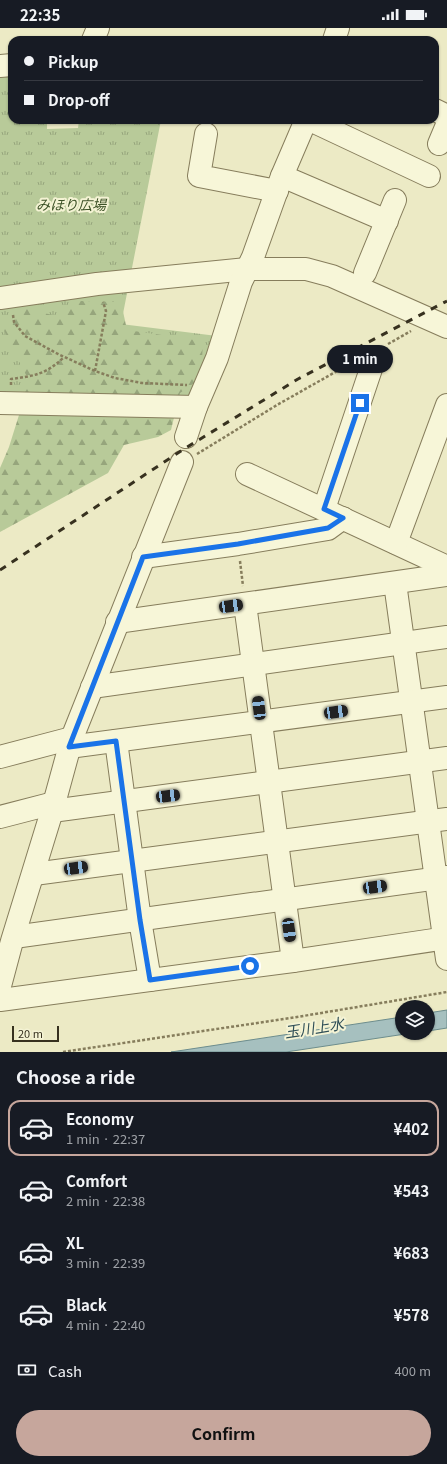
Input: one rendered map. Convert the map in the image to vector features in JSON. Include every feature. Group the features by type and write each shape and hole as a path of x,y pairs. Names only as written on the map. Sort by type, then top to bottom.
{"street":[{"path":"0,986 9,941 34,874 71,742 143,557 187,452 192,406 216,358 241,282 254,257 279,184 304,124"},
{"path":"318,124 429,176"},
{"path":"206,134 199,176 279,184 387,221"},
{"path":"365,273 395,200"},
{"path":"5,297 96,284 247,269 306,269 332,276 439,324"},
{"path":"143,557 238,544 328,528 334,513 372,354"},
{"path":"6,395 192,406"},
{"path":"396,543 447,404"},
{"path":"247,474 447,566"},
{"path":"117,622 447,575"},
{"path":"0,1000 293,961 446,945 437,820 420,762 395,583"},
{"path":"245,604 293,961"},
{"path":"92,687 253,663 447,637"},
{"path":"0,757 71,742 116,741 447,697"},
{"path":"116,741 140,920 150,980"},
{"path":"0,817 53,807 124,802 447,758"},
{"path":"34,874 437,820"},
{"path":"9,941 140,920 441,878"}],"path":[{"path":"95,371 106,311 96,284"},
{"path":"5,297 14,322 24,336 64,357 115,378 142,383 188,385 192,406"},
{"path":"187,452 372,354 439,324"},
{"path":"6,395 11,379 33,376 54,367 64,357"},
{"path":"238,544 245,604"},
{"path":"63,1052 290,1018 447,992"}],"green space":[{"name":"みほり広場","path":"8,70 8,124 47,124 47,129 78,128 78,124 160,124 121,324 217,336 193,401 0,393 0,71"},
{"path":"80,301 121,302 127,330 203,341 201,378 180,393 171,430 158,437 124,445 108,473 0,532 0,468 9,447 19,415 27,377 4,330 18,307 61,317 74,304"}],"water":[{"path":"447,1010 447,1028 435,1030 435,1012"},
{"path":"395,1018 395,1036 286,1052 171,1052"}],"railway":[{"path":"0,570 184,449 298,379 447,301"}],"route":[{"path":"250,966 150,980 140,920 116,741 69,747 143,557 238,544 328,528 336,523 343,518 324,509 360,403"}],"water label":[{"name":"玉川上水","path":"314,1027"}]}
